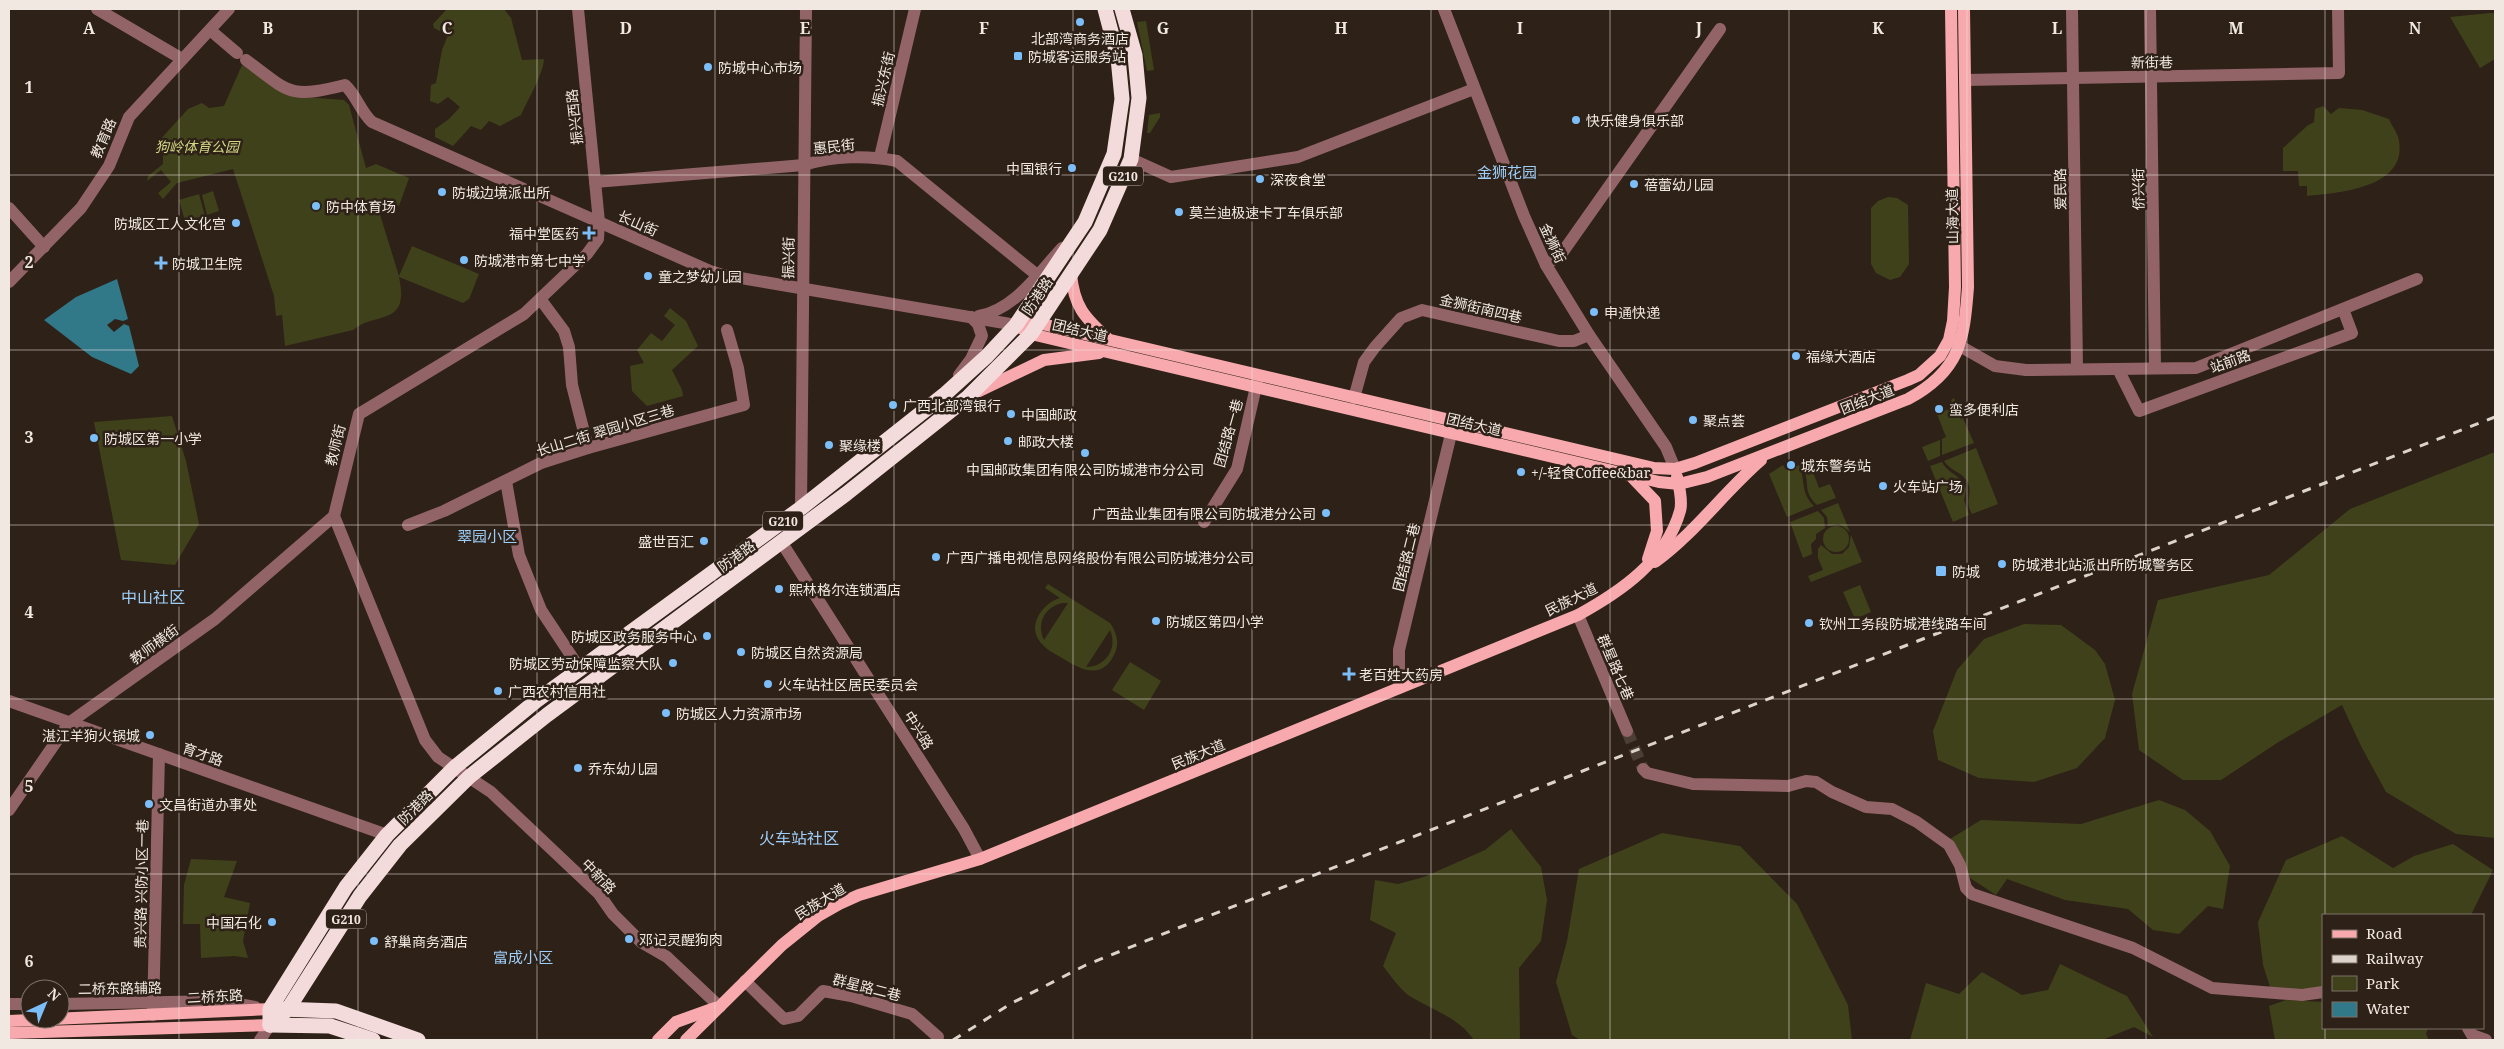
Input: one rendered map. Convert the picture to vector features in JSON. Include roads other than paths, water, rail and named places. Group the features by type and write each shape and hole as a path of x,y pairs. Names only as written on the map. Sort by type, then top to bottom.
{"highway":[{"name":"防港路","path":"270,1009 346,887 387,835 455,767 580,669 801,508 944,395 987,356 1016,325 1085,222 1114,154 1122,100 1118,58 1104,9"},
{"name":"防港路","path":"270,1025 288,1009 360,896 394,853 469,777 547,715 782,543 968,397 1035,329 1100,230 1131,159 1139,98 1135,55 1122,9"},
{"name":"二桥东路","path":"270,1009 336,1011 418,1040"},
{"path":"270,1009 270,1025 330,1026 373,1040"}],"main road":[{"name":"山海大道","path":"1902,383 1920,375 1955,343 1952,9"},
{"name":"山海大道","path":"1908,399 1928,387 1944,372 1965,322 1968,287 1964,9"},
{"path":"968,397 1004,377 1044,360 1107,346 1078,308 1072,294 1071,274"},
{"name":"团结大道","path":"1016,325 1258,381 1451,434 1630,476 1679,484 1707,477 1908,399"},
{"name":"团结大道","path":"1258,381 1354,398 1654,468 1675,469 1695,464 1902,383"},
{"path":"1645,569 1679,545 1718,501 1769,453"},
{"name":"民族大道","path":"686,1040 801,928 839,904 859,895 980,859 1578,616 1629,584 1645,569 1667,539 1680,510 1679,484 1675,469"},
{"path":"1630,476 1656,501 1657,531 1645,569"},
{"path":"658,1040 676,1022 720,1006"},
{"name":"二桥东路","path":"9,1021 153,1009 270,1009"},
{"path":"9,1034 270,1025"}],"street":[{"path":"97,9 182,59"},
{"name":"教育路","path":"9,282 81,208 109,166 129,117 229,9"},
{"name":"振兴西路","path":"578,9 599,222"},
{"name":"振兴街","path":"801,508 806,9"},
{"name":"振兴东街","path":"880,157 915,9"},
{"name":"金狮街","path":"1444,9 1524,216 1546,265 1588,335 1666,447 1675,469"},
{"name":"爱民路","path":"2072,9 2077,370"},
{"name":"侨兴街","path":"2150,9 2155,368"},
{"name":"新街巷","path":"1965,80 2339,73 2338,9"},
{"name":"长山街","path":"210,30 242,57 292,92 312,93 345,85 354,92 364,115 372,122 710,271 803,289 1016,325"},
{"path":"1546,265 1562,252 1720,30"},
{"path":"1131,159 1171,177 1298,157 1474,89"},
{"name":"惠民街","path":"595,182 804,165 821,160 880,157 897,161 1037,275"},
{"path":"9,208 44,247"},
{"name":"教师街","path":"334,516 359,414 524,314 541,300 587,254 598,239 599,222"},
{"path":"972,317 994,313 1018,296 1085,222"},
{"name":"站前路","path":"1955,343 1996,366 2026,370 2196,368 2417,279"},
{"path":"541,300 564,331 569,346 572,385 588,448"},
{"name":"站前路","path":"2118,369 2138,410 2352,333 2342,309"},
{"name":"金狮街南四巷","path":"1354,398 1364,362 1375,347 1401,318 1422,310 1559,341 1574,341 1588,335"},
{"path":"944,395 971,359 982,336 978,324 972,317"},
{"name":"长山二街 翠园小区三巷","path":"408,525 506,482 541,463 588,448 744,405 738,368 727,330"},
{"name":"团结路一巷","path":"1204,522 1237,468 1258,381"},
{"name":"团结路二巷","path":"1399,688 1399,650 1451,434"},
{"path":"506,482 519,556 541,610 580,669"},
{"path":"334,516 425,740 438,756 455,767"},
{"name":"教师横街","path":"9,810 69,723 214,619 334,516"},
{"name":"中兴路","path":"782,543 964,829 980,859"},
{"name":"群星路七巷","path":"1578,616 1627,731"},
{"name":"育才路","path":"9,701 387,835"},
{"name":"贵兴路 兴防小区一巷","path":"153,1009 159,754"},
{"name":"中新路","path":"455,767 491,792 599,894 613,914 642,942 667,957 720,1006"},
{"path":"1643,769 1647,773 1693,784 1788,786 1806,781 1816,782 1832,792 1866,807 1892,809 1925,827 1949,845 1960,865 1966,888 1972,894 2133,948 2212,988 2302,995 2322,992"},
{"name":"群星路二巷","path":"746,981 784,1019 798,1016 823,991 852,996 912,1014 938,1037"},
{"name":"二桥东路辅路","path":"70,1005 153,1009"},
{"name":"防港路","path":"260,1040 270,1025"},
{"path":"2469,1029 2472,1035 2486,1040"}],"water":[{"path":"117,279 128,319 123,321 115,319 107,325 114,332 124,324 129,326 139,366 131,374 92,357 44,320 76,297"}],"tunnel":[{"path":"1627,731 1643,769"}],"railway":[{"path":"953,1040 1012,1003 1086,965 2495,417"}],"place":[{"name":"北部湾商务酒店","path":"1080,22"},
{"name":"防城客运服务站","path":"1018,56"},
{"name":"防城中心市场","path":"708,67"},
{"name":"快乐健身俱乐部","path":"1576,120"},
{"name":"中国银行","path":"1072,168"},
{"name":"深夜食堂","path":"1260,179"},
{"name":"蓓蕾幼儿园","path":"1634,184"},
{"name":"防城边境派出所","path":"442,192"},
{"name":"防中体育场","path":"316,206"},
{"name":"莫兰迪极速卡丁车俱乐部","path":"1179,212"},
{"name":"防城区工人文化宫","path":"236,223"},
{"name":"福中堂医药","path":"589,233"},
{"name":"防城港市第七中学","path":"464,260"},
{"name":"防城卫生院","path":"161,263"},
{"name":"童之梦幼儿园","path":"648,276"},
{"name":"申通快递","path":"1594,312"},
{"name":"福缘大酒店","path":"1796,356"},
{"name":"广西北部湾银行","path":"893,405"},
{"name":"蛮多便利店","path":"1939,409"},
{"name":"中国邮政","path":"1011,414"},
{"name":"聚点荟","path":"1693,420"},
{"name":"防城区第一小学","path":"94,438"},
{"name":"邮政大楼","path":"1008,441"},
{"name":"聚缘楼","path":"829,445"},
{"name":"中国邮政集团有限公司防城港市分公司","path":"1085,453"},
{"name":"城东警务站","path":"1791,465"},
{"name":"+/-轻食Coffee&bar","path":"1521,472"},
{"name":"火车站广场","path":"1883,486"},
{"name":"广西盐业集团有限公司防城港分公司","path":"1326,513"},
{"name":"盛世百汇","path":"704,541"},
{"name":"广西广播电视信息网络股份有限公司防城港分公司","path":"936,557"},
{"name":"防城港北站派出所防城警务区","path":"2002,564"},
{"name":"防城","path":"1941,571"},
{"name":"熙林格尔连锁酒店","path":"779,589"},
{"name":"防城区第四小学","path":"1156,621"},
{"name":"钦州工务段防城港线路车间","path":"1809,623"},
{"name":"防城区政务服务中心","path":"707,636"},
{"name":"防城区自然资源局","path":"741,652"},
{"name":"防城区劳动保障监察大队","path":"673,663"},
{"name":"老百姓大药房","path":"1349,674"},
{"name":"火车站社区居民委员会","path":"768,684"},
{"name":"广西农村信用社","path":"498,691"},
{"name":"防城区人力资源市场","path":"666,713"},
{"name":"湛江羊狗火锅城","path":"150,735"},
{"name":"乔东幼儿园","path":"578,768"},
{"name":"文昌街道办事处","path":"149,804"},
{"name":"中国石化","path":"272,922"},
{"name":"邓记灵醒狗肉","path":"629,939"},
{"name":"舒巢商务酒店","path":"374,941"}],"district":[{"name":"金狮花园","path":"1507,172"},
{"name":"翠园小区","path":"487,536"},
{"name":"中山社区","path":"153,597"},
{"name":"火车站社区","path":"799,838"},
{"name":"富成小区","path":"523,957"}],"park label":[{"name":"狗岭体育公园","path":"197,146"}]}
